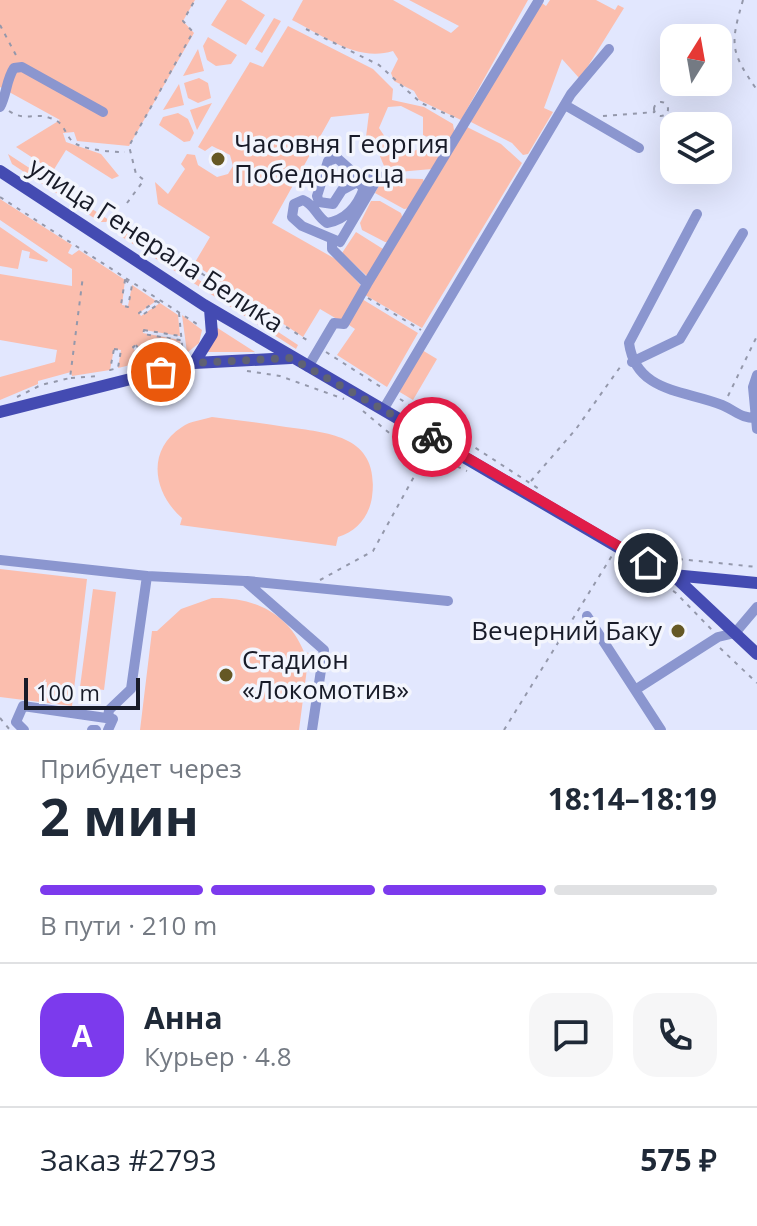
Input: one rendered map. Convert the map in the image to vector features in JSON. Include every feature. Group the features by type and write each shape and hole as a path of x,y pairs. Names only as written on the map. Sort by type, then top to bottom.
{"main road":[{"name":"улица Генерала Белика","path":"0,171 210,309 555,510 618,552 673,575 757,583"},
{"path":"189,359 212,334 210,309"},
{"path":"0,412 189,359 291,358"},
{"path":"673,575 735,633 754,646"}],"street":[{"path":"308,367 334,323 344,324 539,0"},
{"path":"383,410 565,105 609,49"},
{"path":"0,106 8,76 14,68 22,67 103,112"},
{"path":"565,105 639,148"},
{"path":"337,158 355,174 375,175 379,180 345,238 340,242 332,241 295,222 292,210 294,204 303,200 312,204 327,223 344,217 354,206 364,188 357,182 342,190 333,204 319,202 317,196 328,161 337,158"},
{"path":"697,214 629,343 632,362 649,379 681,394 723,406 756,422 753,387 757,375"},
{"path":"632,362 680,339 743,233"},
{"path":"332,241 332,249 364,289"},
{"path":"0,560 147,576 245,581 448,601"},
{"path":"24,730 16,722 23,706 108,724 109,710 131,689 147,576"},
{"path":"245,581 324,650 312,730"},
{"path":"635,690 715,638 735,633 757,607"},
{"path":"587,616 661,730"}],"path":[{"path":"127,203 144,180 136,174 129,146 193,32 183,21 195,0"},
{"path":"743,0 731,41 737,60 757,90"},
{"path":"0,25 22,67"},
{"path":"306,29 379,65 421,103 465,122"},
{"path":"0,106 19,118 42,115 53,118 65,126 71,141 80,147 125,152"},
{"path":"591,120 655,112"},
{"path":"0,197 193,322"},
{"path":"70,378 83,276"},
{"path":"125,280 132,285 128,307 121,305 123,293 125,280"},
{"path":"364,289 428,335"},
{"path":"158,301 160,303 141,316 139,313 158,301"},
{"path":"179,313 189,359"},
{"path":"69,318 76,320"},
{"path":"144,330 180,336 180,340 143,334 144,330"},
{"path":"723,406 757,336"},
{"path":"114,349 121,350 120,359 118,368 110,370 112,359 114,349"},
{"path":"531,482 576,429 627,357 632,362"},
{"path":"143,366 157,362"},
{"path":"8,399 70,378 103,376 130,369"},
{"path":"241,370 280,376 345,399 373,416 394,437 474,473"},
{"path":"307,587 373,551 427,454"},
{"path":"504,730 618,552"},
{"path":"655,556 757,567"},
{"path":"653,576 676,593 757,683"},
{"path":"0,718 10,730"}],"shaded area":[{"path":"0,0 195,0 183,21 194,33 129,146 77,141 74,132 63,133 66,142 101,154 119,176 112,179 66,150 53,171 16,147 60,120 0,87"},
{"path":"227,0 241,0 265,15 246,45 211,25"},
{"path":"303,0 393,0 451,33 459,26 409,0 528,0 461,120 419,100 414,91 394,81 391,73 398,59 393,51 367,53 354,50 292,20"},
{"path":"550,0 596,0 615,10 618,5 624,8 580,79 562,59 544,108 553,112 528,154 523,155 512,143 469,121 539,1 546,6"},
{"path":"274,18 281,21 262,53 255,49"},
{"path":"288,26 373,69 393,89 392,100 424,107 453,124 455,136 445,145 423,135 423,117 401,106 388,107 379,128 395,152 409,154 423,146 440,156 432,169 387,173 379,154 365,145 369,113 331,117 272,223 339,261 362,287 342,322 320,309 303,337 194,264 210,237 158,204 155,182 168,194 185,169 181,164 187,154 195,155 198,165 217,177 228,174 233,166 230,155 212,146 205,151 198,147 250,62 263,67"},
{"path":"208,37 237,55 231,64 216,66 207,60 203,46"},
{"path":"198,49 204,71 183,76"},
{"path":"199,78 208,83 211,98 198,103 188,98 184,83"},
{"path":"179,84 184,105 163,110"},
{"path":"212,103 197,130 190,110"},
{"path":"178,113 188,119 194,133 190,141 184,142 159,125 163,117"},
{"path":"467,127 501,144 522,163 422,328 365,295"},
{"path":"8,154 112,222 100,222 12,164"},
{"path":"383,178 423,179 425,185 411,208 404,209 375,193"},
{"path":"0,199 72,245 68,253 72,255 79,250 125,280 122,305 128,306 132,285 156,301 139,313 141,316 160,303 178,315 180,336 144,330 143,333 180,340 181,351 147,361 136,345 133,348 143,362 118,368 121,350 114,349 110,370 72,376 71,372 38,381 38,384 0,400 0,377 55,362 57,350 0,340 0,274 72,286 72,269 0,220"},
{"path":"371,201 380,201 401,213 403,220 391,242 362,230 360,223"},
{"path":"117,226 298,345 296,349 119,235"},
{"path":"0,227 47,262 29,258 30,252 22,250 18,269 0,266"},
{"path":"356,232 383,249 368,277 342,253"},
{"path":"362,299 418,333 387,387 337,355 355,329 346,323"},
{"path":"182,315 202,330 199,343 187,353"},
{"path":"216,327 255,352 205,352"},
{"path":"422,350 437,359 413,400 398,391"},
{"path":"212,417 320,432 349,441 368,461 372,477 372,497 365,517 351,531 338,537 336,546 180,525 182,518 172,508 160,484 159,459 170,436 192,422"},
{"path":"0,569 87,579 72,706 0,697"},
{"path":"93,589 116,592 104,690 80,687"},
{"name":"Стадион «Локомотив»","path":"212,598 241,600 267,610 289,627 304,652 309,653 299,730 140,730 152,631 157,631 181,609"}],"way so far":[{"path":"161,372 194,363 291,358 432,437"}],"place":[{"name":"Часовня Георгия Победоносца","path":"218,159"},
{"name":"Вечерний Баку","path":"678,631"},
{"name":"Стадион «Локомотив»","path":"226,675"}],"route":[{"path":"432,437 648,563"}]}
